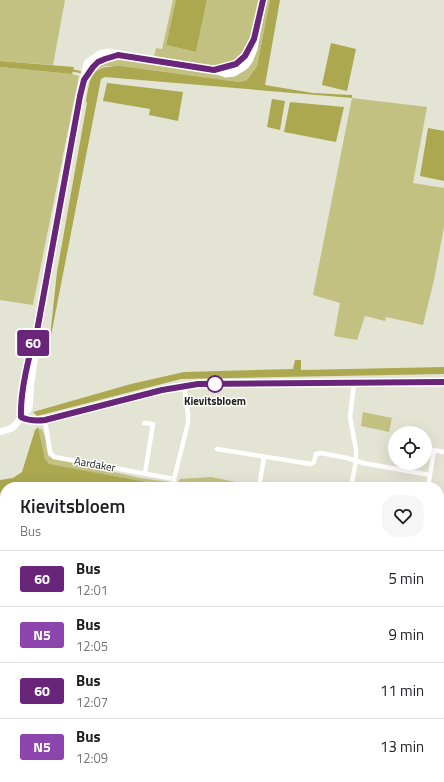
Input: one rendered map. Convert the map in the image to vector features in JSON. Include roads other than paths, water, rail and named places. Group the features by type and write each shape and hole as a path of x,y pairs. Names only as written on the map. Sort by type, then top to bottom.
{"main road":[{"path":"0,432 12,428 29,408 37,331 84,80 98,62 118,55 214,70 231,66 241,61 254,39 262,0"},
{"path":"21,417 26,420 45,420 162,390 184,386 214,384 444,382"}],"street":[{"path":"352,482 356,460 356,450 350,417 354,383"},
{"path":"174,482 188,423 184,386"},
{"name":"Aardaker","path":"45,420 51,455 174,479"},
{"path":"144,423 153,424 145,473"},
{"path":"216,449 311,464 314,462 316,454 321,453 430,475"},
{"path":"429,482 434,450 444,452"},
{"path":"260,482 264,457"}],"waterway":[{"path":"71,70 80,72"}],"place":[{"name":"Kievitsbloem","path":"215,384"}]}
